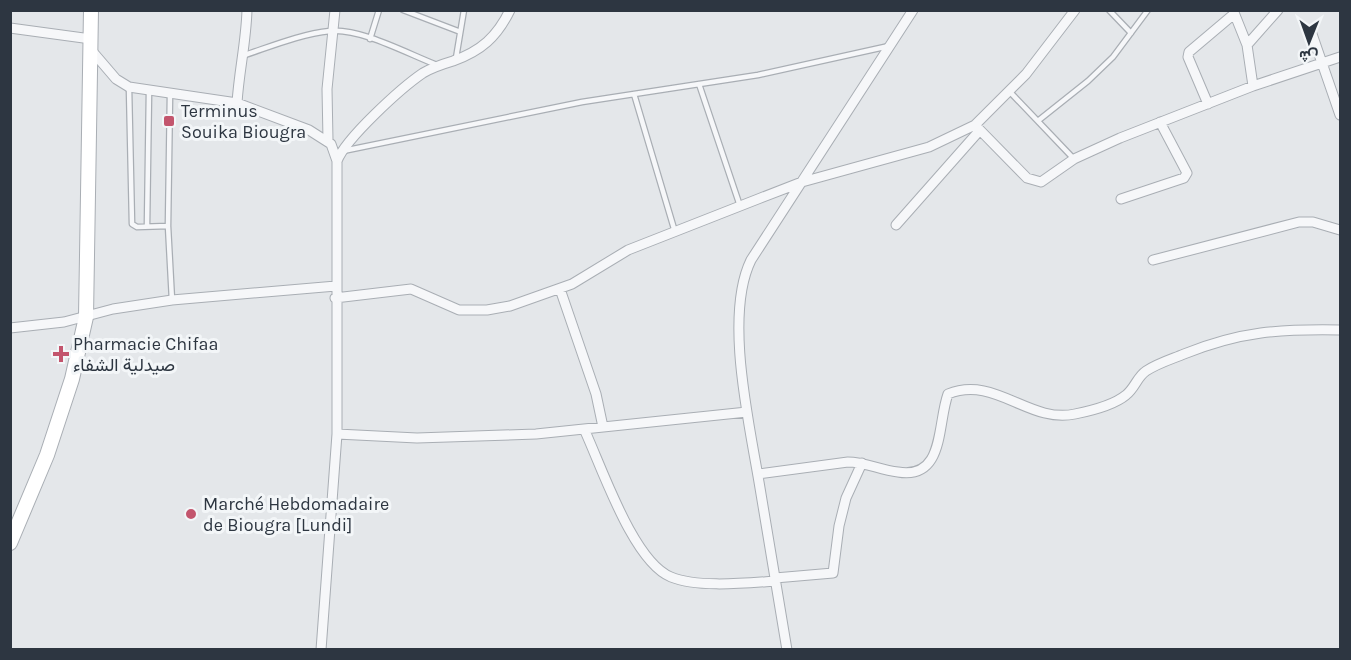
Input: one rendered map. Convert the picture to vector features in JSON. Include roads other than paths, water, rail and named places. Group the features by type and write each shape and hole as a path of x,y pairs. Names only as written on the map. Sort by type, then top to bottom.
{"street":[{"path":"10,543 47,455 72,379 86,317 91,10"},
{"path":"237,103 239,69 245,55 247,10"},
{"path":"321,650 336,434 335,298 339,157 328,140 331,31 335,10"},
{"path":"339,157 412,83 437,66 476,52 492,40 510,10"},
{"path":"787,650 747,412 741,341 741,283 751,260 913,10"},
{"path":"896,225 1010,92 1075,10"},
{"path":"1247,45 1278,10"},
{"path":"1208,104 1188,57 1189,52 1233,12 1247,45 1253,86"},
{"path":"10,28 91,45 116,79 129,87 237,103 328,140"},
{"path":"1312,34 1341,115"},
{"path":"978,128 1027,178 1036,182 1048,179 1074,159 1160,123 1253,86 1341,57"},
{"path":"1121,199 1184,178 1187,173 1160,123"},
{"path":"335,298 411,289 420,291 446,306 470,311 510,306 560,289 628,250 802,182 929,147 978,128"},
{"path":"1153,260 1299,222 1313,222 1341,230"},
{"path":"10,328 64,322 113,309 172,300 336,286"},
{"path":"560,289 596,394 603,427"},
{"path":"758,474 838,463 862,463 906,473 924,470 937,444 948,394 988,390 1051,416 1076,414 1114,402 1126,395 1145,371 1212,343 1260,331 1341,330"},
{"path":"336,434 417,438 471,437 584,429 747,412"},
{"path":"584,429 636,542 669,577 692,581 775,579 832,573 846,498 862,463"}],"lane":[{"path":"370,39 379,10"},
{"path":"403,10 458,31"},
{"path":"456,60 458,31 464,10"},
{"path":"1109,10 1131,33"},
{"path":"1039,120 1088,81 1113,57 1148,10"},
{"path":"245,55 281,43 331,31 349,32 437,66"},
{"path":"339,157 514,114 759,75 891,45"},
{"path":"699,84 740,206"},
{"path":"129,87 132,224 137,227 168,226"},
{"path":"147,226 149,90"},
{"path":"170,92 168,226 172,300"},
{"path":"1010,92 1074,159"},
{"path":"634,94 676,232"}],"place":[{"name":"Terminus Souika Biougra","path":"169,121"},
{"name":"Pharmacie Chifaa صيدلية الشفاء","path":"61,354"},
{"name":"Marché Hebdomadaire de Biougra [Lundi]","path":"191,514"}]}
